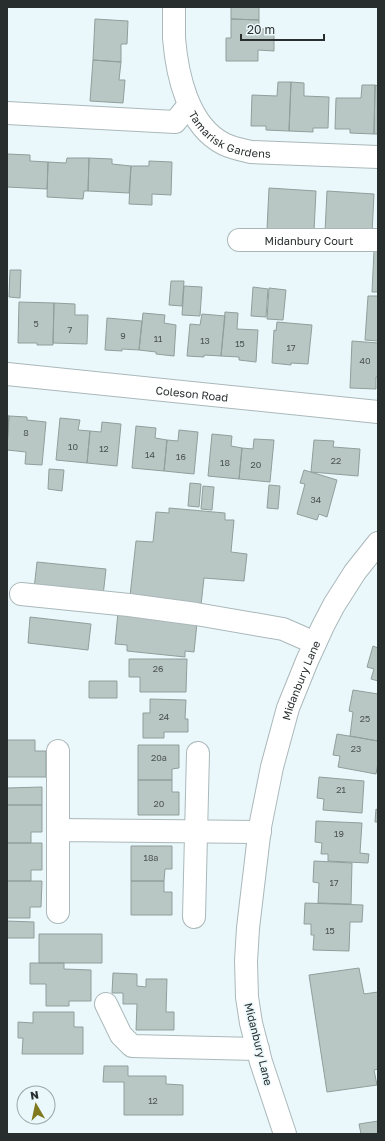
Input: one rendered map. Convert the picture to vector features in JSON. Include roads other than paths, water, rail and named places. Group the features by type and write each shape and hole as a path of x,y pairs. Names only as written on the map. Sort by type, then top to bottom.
{"street":[{"name":"Tamarisk Gardens","path":"174,7 176,58 180,77 189,105 204,129 224,144 251,152 378,157"},
{"path":"7,113 175,122 189,105"},
{"name":"Midanbury Court","path":"239,240 378,240"},
{"name":"Coleson Road","path":"7,374 378,412"},
{"name":"Midanbury Lane","path":"285,1134 261,1062 251,1023 247,997 246,961 250,913 260,832 272,767 288,708 323,626 355,572 378,543"},
{"path":"21,594 129,605 203,615 283,629 315,642"},
{"path":"58,751 58,912"},
{"path":"194,917 198,753"},
{"path":"58,830 260,832"},
{"path":"106,1004 121,1035 132,1046 258,1049"}]}
